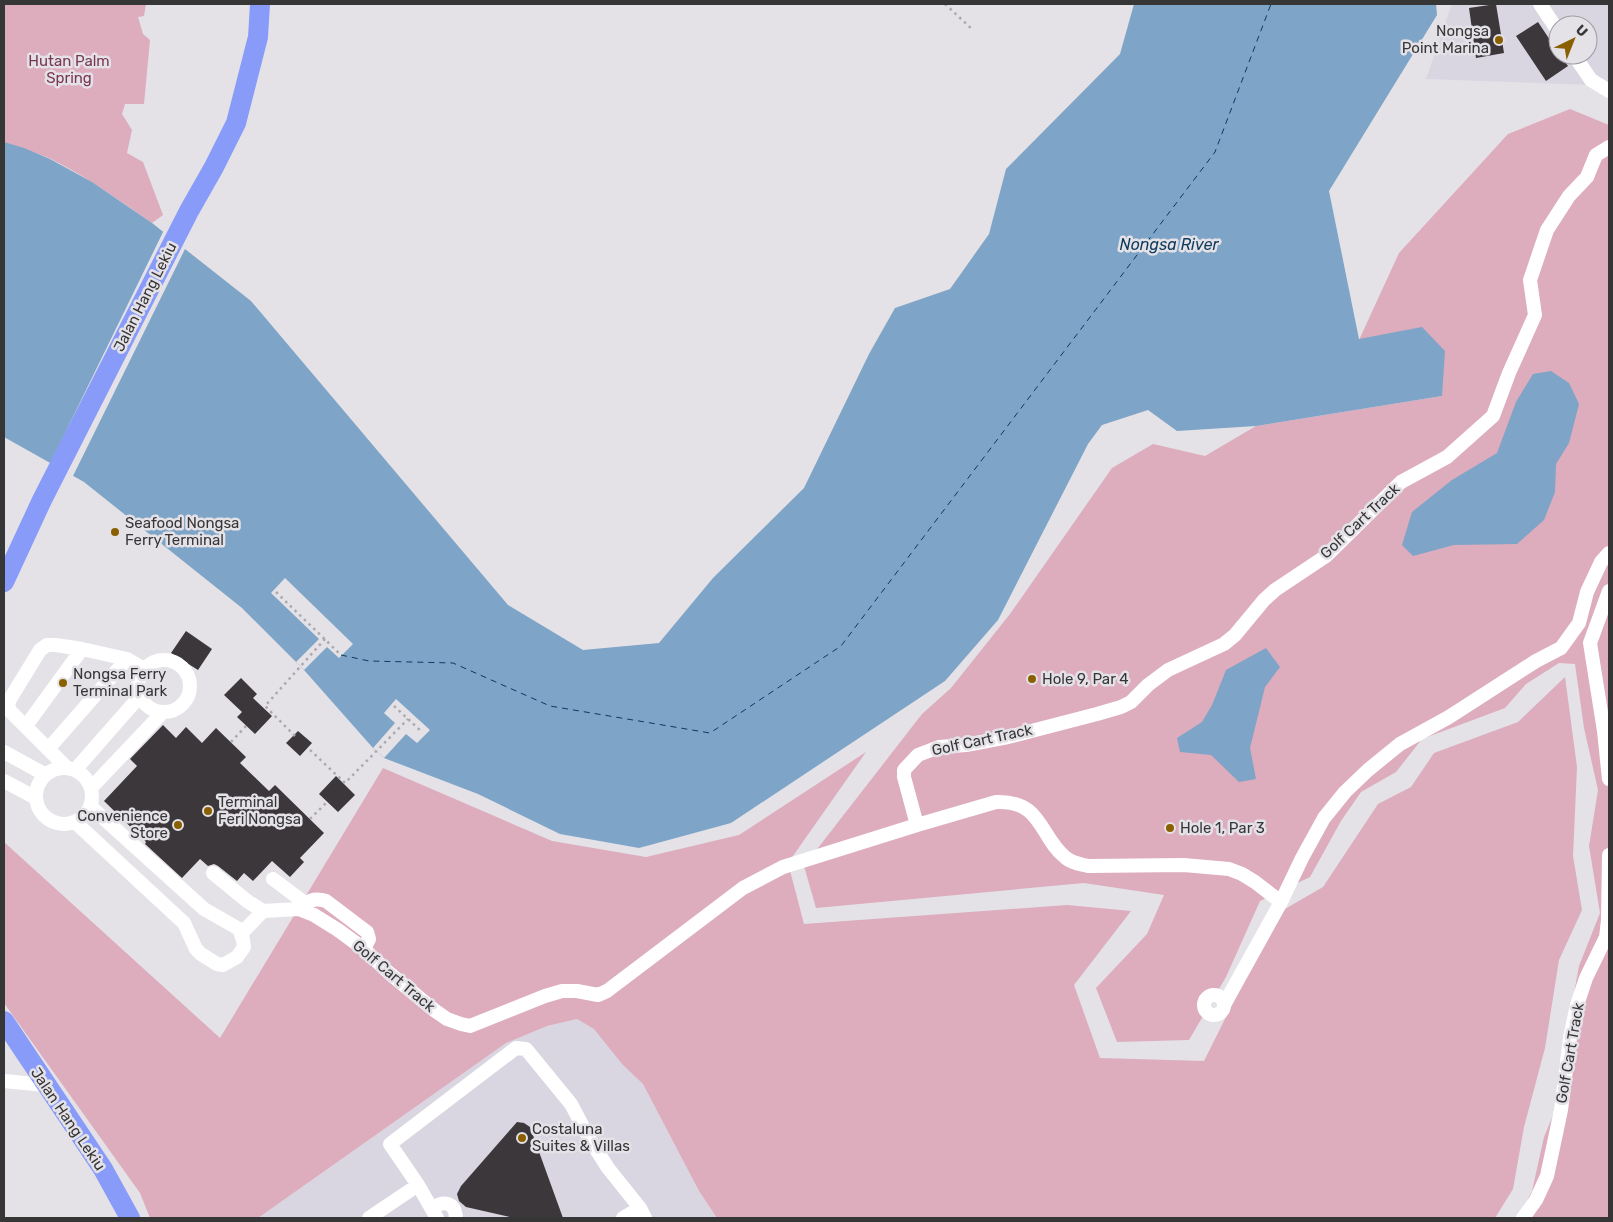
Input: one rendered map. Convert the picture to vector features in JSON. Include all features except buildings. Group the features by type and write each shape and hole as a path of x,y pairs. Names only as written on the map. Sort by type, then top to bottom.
{"highway":[{"name":"Jalan Hang Lekiu","path":"4,582 42,500 189,211 236,123 258,37 260,4"},
{"name":"Jalan Hang Lekiu","path":"4,1021 102,1169 130,1218"}],"lane":[{"path":"1540,4 1548,16"},
{"path":"1581,65 1591,80 1609,91"},
{"name":"Golf Cart Track","path":"263,911 302,906 364,949 388,972 434,1010 447,1019 470,1026 553,993 578,991 598,995 608,991 743,888 784,867 917,825 904,777 904,770 918,755 939,747 966,745 1008,737 1121,707 1131,702 1148,685 1168,670 1224,644 1236,635 1264,600 1275,590 1326,556 1401,482 1447,457 1493,416 1509,373 1535,315 1530,280 1547,230 1569,196 1587,177 1596,155 1609,147"},
{"path":"1224,1004 1281,902 1324,818 1345,792 1400,744 1449,717 1536,661 1561,648 1579,623 1587,592 1601,562 1609,552"},
{"path":"1609,591 1590,643 1604,731 1609,779"},
{"path":"140,696 72,769 56,769 46,775 38,786 36,798 40,811 50,820 62,824 75,822 84,816 92,800 91,788 82,775 72,769 10,711 8,704 40,650 47,645 82,649 127,659 144,669"},
{"path":"26,726 82,649"},
{"path":"49,748 127,659"},
{"path":"163,660 174,662 188,676 190,686 188,697 182,705 173,711 153,710 145,704 140,696 138,682 144,669 153,663 163,660"},
{"path":"91,788 163,712"},
{"path":"4,752 46,775"},
{"path":"4,780 36,798"},
{"path":"917,825 996,802 1006,802 1025,808 1032,814 1042,824 1057,850 1077,864 1088,866 1184,865 1229,869 1255,882 1281,902"},
{"path":"75,822 184,923 196,949 208,960 223,965 237,957 244,946 242,933 236,926 204,909 90,806"},
{"name":"Golf Cart Track","path":"1523,1218 1536,1200 1547,1176 1561,1110 1576,1005 1586,978 1606,937 1609,856"},
{"path":"213,873 247,901 263,911 242,933"},
{"path":"273,879 302,906"},
{"path":"435,1213 390,1144 516,1048 526,1049 571,1104 590,1140 608,1168 643,1213 623,1218"},
{"path":"4,1081 45,1085"},
{"path":"370,1218 418,1185"},
{"path":"435,1213 439,1204 444,1203 450,1205 456,1211 456,1218"}],"path":[{"path":"945,4 973,30"},
{"path":"276,592 342,655"},
{"path":"295,736 265,706 325,639"},
{"path":"394,706 422,732"},
{"path":"310,750 345,783 408,719"},
{"path":"231,742 247,725"},
{"path":"310,819 328,801"}],"shaded area":[{"name":"Nongsa Point Marina","path":"1452,4 1609,4 1609,95 1594,85 1426,79"},
{"name":"Costaluna Suites & Villas","path":"577,1019 594,1029 622,1064 643,1084 699,1191 717,1218 258,1218 506,1043 547,1026"}],"green space":[{"name":"Hutan Palm Spring","path":"4,4 146,4 144,16 138,17 143,34 150,40 144,104 125,104 122,114 132,130 127,153 143,162 163,215 152,223 77,173 51,159 4,142"},
{"path":"1570,109 1609,125 1609,1218 1518,1218 1532,1191 1544,1137 1561,1096 1565,1042 1579,966 1600,913 1589,846 1598,790 1584,728 1575,664 1559,663 1526,684 1505,708 1422,739 1396,772 1361,792 1341,821 1310,877 1260,901 1226,977 1189,1040 1117,1042 1096,988 1147,934 1164,895 1084,883 816,908 804,866 922,714 951,688 1010,614 1112,468 1153,444 1205,456 1256,426 1442,396 1359,340 1399,253 1508,134"},
{"path":"1565,677 1577,767 1573,856 1582,910 1559,960 1545,1048 1524,1127 1513,1189 1495,1218 717,1218 699,1191 643,1084 622,1064 594,1029 577,1019 547,1026 506,1043 258,1218 150,1218 140,1193 4,1003 4,842 220,1038 383,768 552,841 646,857 739,835 866,752 788,863 804,924 1067,905 1131,911 1074,985 1100,1058 1204,1061 1278,913 1323,887 1378,804 1411,787 1434,753 1518,722"}],"water":[{"name":"Nongsa River","path":"1134,4 1436,4 1437,15 1329,191 1359,339 1422,327 1445,351 1442,396 1256,426 1177,431 1148,410 1102,425 1088,444 998,620 945,681 731,823 639,848 560,834 478,794 384,758 304,670 242,608 84,482 4,437 4,142 50,159 92,182 152,223 251,301 508,605 583,650 659,643 713,578 804,488 869,354 895,308 950,289 989,234 1006,169 1120,54"},
{"path":"1551,371 1569,383 1579,404 1569,443 1556,464 1555,492 1544,520 1517,544 1454,545 1413,556 1402,545 1412,512 1452,480 1497,453 1516,402 1533,374"},
{"path":"1266,648 1280,667 1265,687 1250,748 1256,779 1239,782 1211,755 1180,752 1177,738 1202,722 1212,705 1226,670"}],"pier":[{"path":"164,230 186,247 72,478 49,466"},
{"path":"285,578 353,644 339,658 327,647 304,670 296,662 319,639 271,593"},
{"path":"396,699 430,730 417,743 406,734 384,758 373,748 395,723 384,713"}],"ferry route":[{"path":"341,655 369,661 453,663 550,706 710,733 841,646 1215,152 1271,4"}],"place":[{"name":"Nongsa Point Marina","path":"1499,40"},
{"name":"Seafood Nongsa Ferry Terminal","path":"115,532"},
{"name":"Hole 9, Par 4","path":"1032,679"},
{"name":"Nongsa Ferry Terminal Park","path":"63,683"},
{"name":"Terminal Feri Nongsa","path":"208,811"},
{"name":"Convenience Store","path":"178,825"},
{"name":"Hole 1, Par 3","path":"1170,828"},
{"name":"Costaluna Suites & Villas","path":"522,1138"}]}
